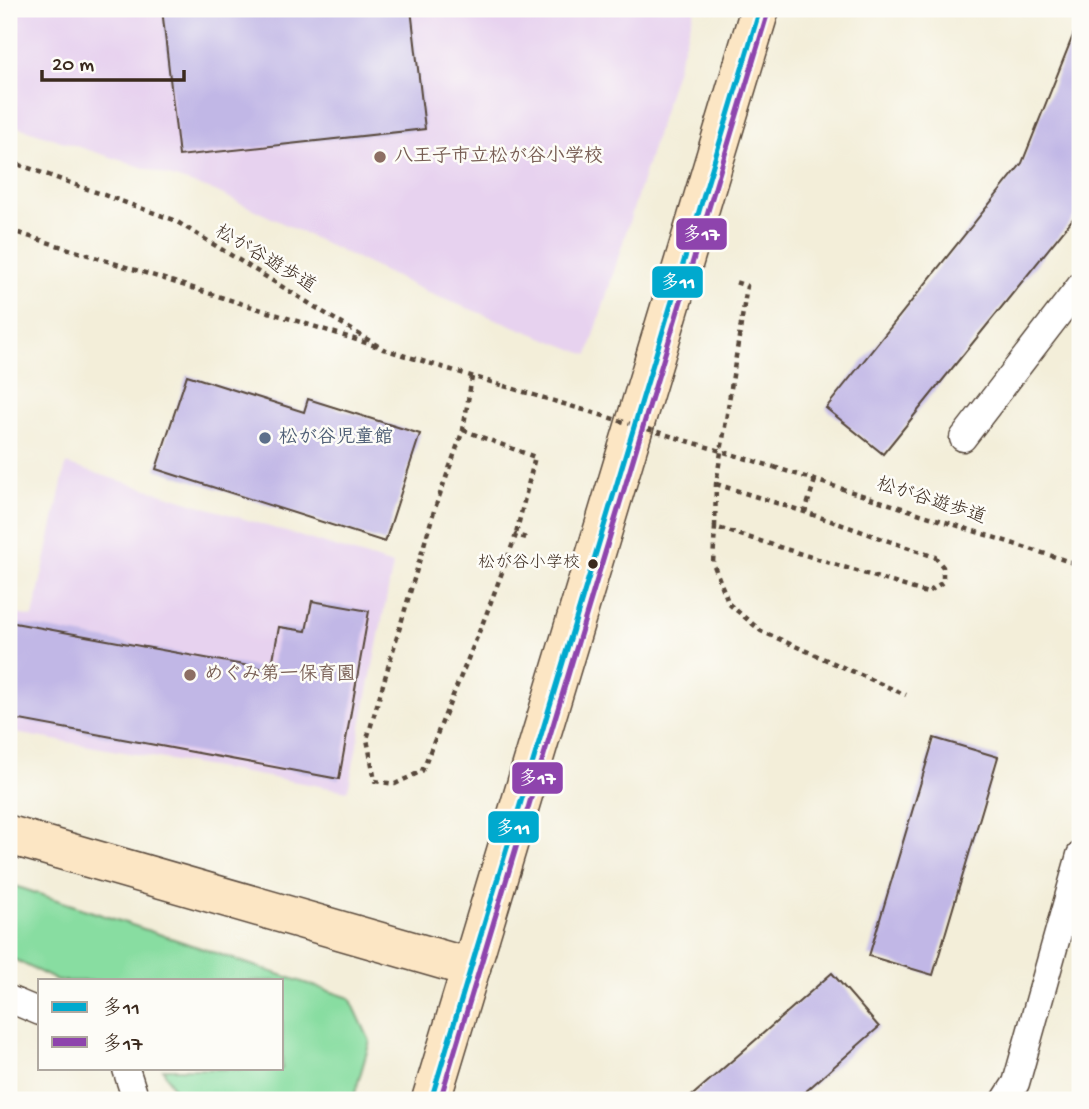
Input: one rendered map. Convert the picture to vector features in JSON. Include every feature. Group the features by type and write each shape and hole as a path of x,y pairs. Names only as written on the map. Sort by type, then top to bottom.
{"street":[{"path":"431,1100 760,9"},
{"path":"9,835 471,968"}],"lane":[{"path":"963,438 1080,286"},
{"path":"1005,1100 1016,1083 1080,855"},
{"path":"9,999 38,1011"},
{"path":"126,1070 136,1100"}],"path":[{"name":"松が谷遊歩道","path":"9,161 174,220 383,349 774,467 1080,565"},
{"path":"9,230 383,349"},
{"path":"734,282 747,286 716,484 713,563 729,604 761,631 906,695"},
{"path":"463,430 535,457 516,535 422,771 395,784 375,781 367,738 434,511 463,430 472,377"},
{"path":"805,512 815,480"},
{"path":"715,527 927,593 943,582 943,568 935,557 716,484"},
{"path":"516,535 530,539"}],"shaded area":[{"name":"八王子市立松が谷小学校","path":"9,9 695,9 588,355 431,294 215,191 9,124"},
{"name":"めぐみ第一保育園","path":"66,464 393,565 348,791 9,732 9,613 33,617"}],"green space":[{"path":"9,884 350,998 370,1041 353,1100 179,1100 164,1070 284,1070 284,979 54,979 9,957"}],"building":[{"path":"162,9 411,9 425,129 179,156"},
{"path":"1078,23 1080,210 883,454 826,408 1022,163"},
{"path":"187,375 304,412 308,399 420,434 385,542 156,469"},
{"path":"312,601 369,611 339,779 9,718 9,622 271,670 279,627 306,631"},
{"path":"934,738 998,757 933,975 869,956"},
{"path":"832,973 879,1027 796,1100 687,1100"}],"transit line":[{"name":"多11","path":"431,1100 760,9"},
{"name":"多17","path":"440,1100 768,12"}],"place":[{"name":"八王子市立松が谷小学校","path":"380,157"},
{"name":"松が谷児童館","path":"265,438"},
{"name":"松が谷小学校","path":"593,564"},
{"name":"めぐみ第一保育園","path":"190,675"}]}
